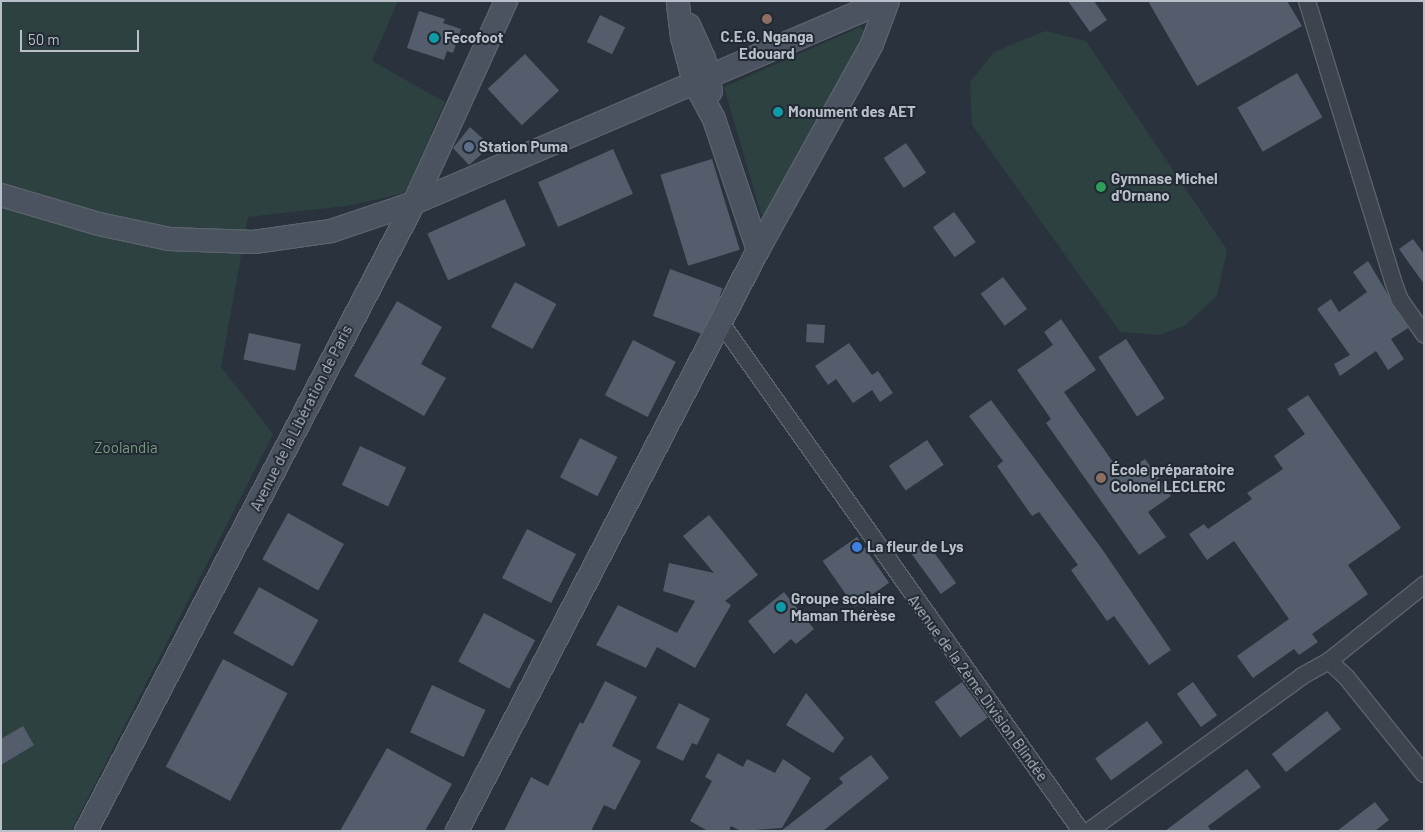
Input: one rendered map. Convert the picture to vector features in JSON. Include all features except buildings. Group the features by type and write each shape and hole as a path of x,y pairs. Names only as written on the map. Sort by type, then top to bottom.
{"street":[{"name":"Avenue de la Libération de Paris","path":"86,831 414,203 506,1"},
{"path":"1,195 99,224 169,239 222,242 298,238 331,231 414,203 886,1"},
{"path":"457,831 758,250 872,44 886,1"},
{"path":"1307,1 1392,281 1400,300 1424,334"},
{"path":"678,2 684,44 702,79"},
{"path":"678,2 698,45 702,79 758,250"},
{"path":"698,45 740,62"},
{"name":"Avenue de la 2ème Division Blindée","path":"721,323 1081,831"},
{"path":"1089,831 1302,676 1329,661 1424,585"},
{"path":"1329,661 1347,678 1424,774"}],"green space":[{"name":"Zoolandia","path":"1,1 398,1 372,61 445,102 405,193 347,206 248,217 221,367 273,434 71,831 1,831"},
{"path":"860,27 868,35 771,218 761,214 724,87"},
{"name":"Gymnase Michel d'Ornano","path":"1045,31 1086,41 1227,250 1217,296 1184,326 1159,335 1120,332 972,125 970,82 994,52"}],"place":[{"name":"C.E.G. Nganga Edouard","path":"767,19"},
{"name":"Fecofoot","path":"434,38"},
{"name":"Monument des AET","path":"778,112"},
{"name":"Station Puma","path":"469,147"},
{"name":"Gymnase Michel d'Ornano","path":"1101,187"},
{"name":"École préparatoire Colonel LECLERC","path":"1101,478"},
{"name":"La fleur de Lys","path":"857,547"},
{"name":"Groupe scolaire Maman Thérèse","path":"781,607"}]}
